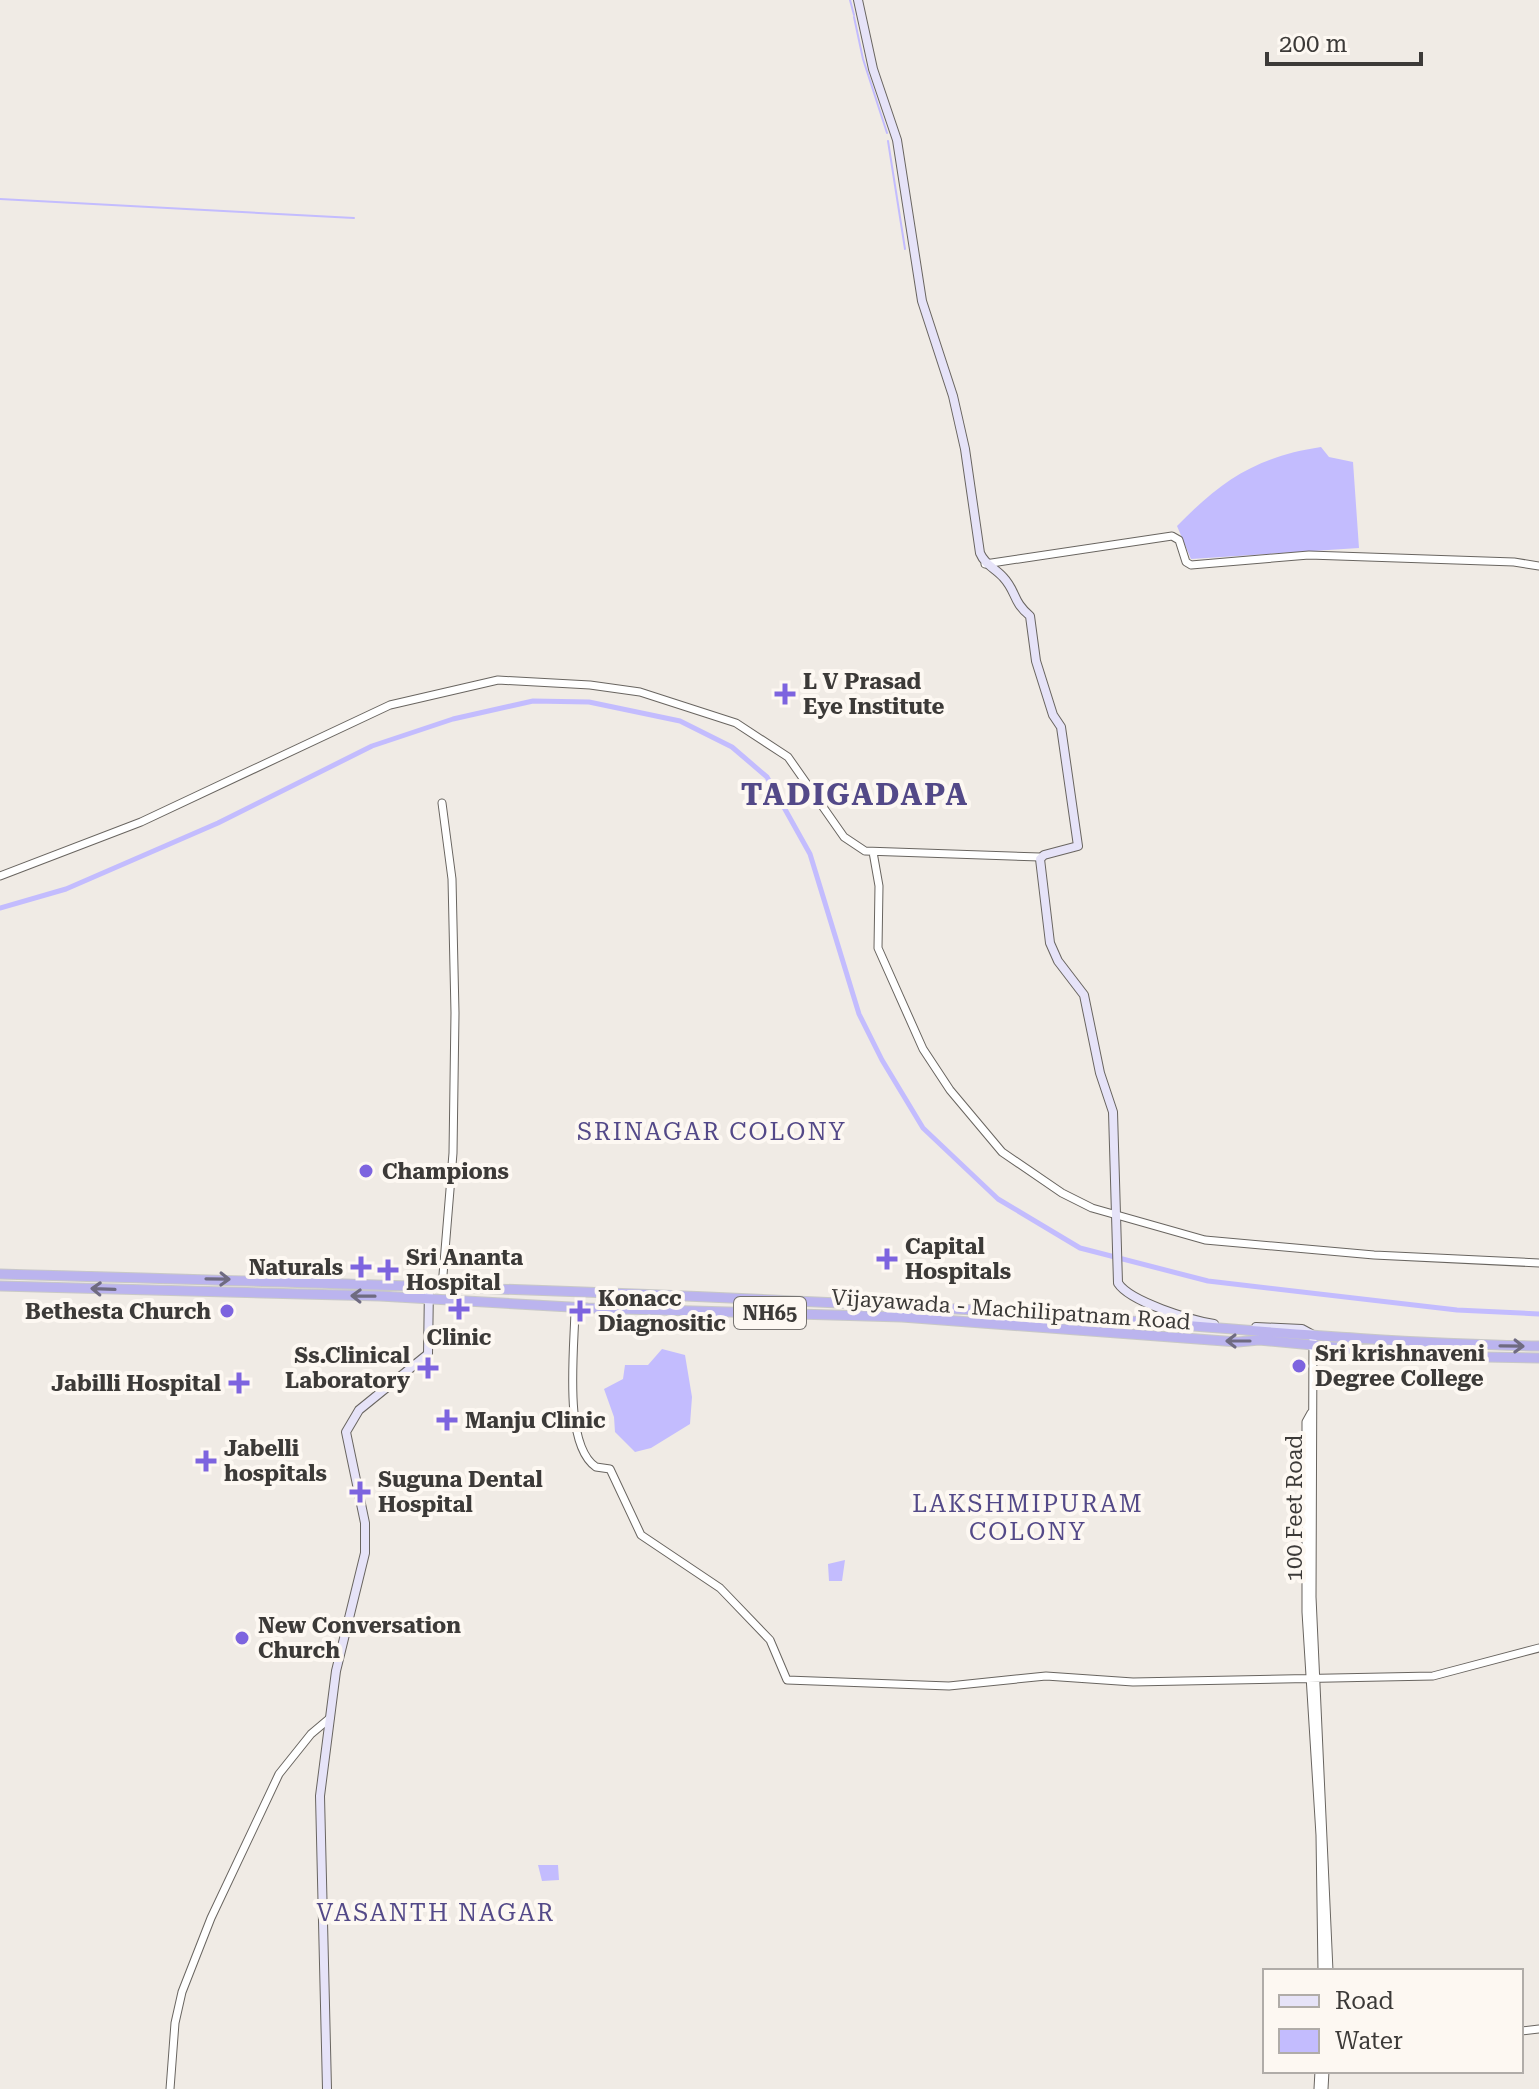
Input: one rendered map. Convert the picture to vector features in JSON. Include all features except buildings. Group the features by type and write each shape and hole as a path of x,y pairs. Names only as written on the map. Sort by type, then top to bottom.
{"highway":[{"name":"Vijayawada - Machilipatnam Road","path":"0,1274 429,1286 978,1310 1157,1323 1313,1340 1362,1351 1539,1358"},
{"name":"Vijayawada - Machilipatnam Road","path":"0,1286 902,1317 1313,1340 1539,1346"},
{"path":"1157,1323 1184,1317"},
{"path":"1362,1351 1364,1339"}],"main road":[{"path":"858,0 873,69 897,140 916,276 953,396 966,453 978,542 985,564 1007,581 1018,607 1030,616 1036,661 1053,715 1061,727 1078,846 1040,857 1050,943 1058,961 1084,995 1100,1073 1113,1112 1118,1283 1130,1295 1184,1317 1226,1325 1302,1329 1313,1340"},
{"path":"327,2089 320,1796 336,1671 365,1553 365,1520 351,1464 347,1427 359,1410 428,1354 429,1286"}],"street":[{"path":"985,564 1172,536 1179,540 1186,562 1191,565 1309,555 1514,562 1539,566"},
{"path":"0,876 141,822 390,705 498,680 579,684 640,692 701,709 736,723 788,757 848,842 873,852 904,850 1040,857"},
{"path":"442,803 452,879 455,1013 453,1153 442,1287"},
{"path":"873,852 879,886 878,948 917,1039 944,1082 1012,1160 1062,1193 1092,1208 1205,1240 1374,1255 1539,1263"},
{"path":"575,1307 573,1410 587,1458 596,1467 610,1469 641,1535 705,1574 763,1632 775,1647 787,1680 949,1686 1046,1676 1133,1682 1433,1676 1539,1648"},
{"name":"100 Feet Road","path":"1313,1340 1312,1597 1322,1969"},
{"name":"100 Feet Road","path":"1314,1678 1329,1969"},
{"path":"170,2089 175,2023 182,1992 211,1918 279,1774 311,1734 330,1718"}],"water":[{"path":"1321,447 1329,457 1353,462 1359,548 1191,559 1177,526 1209,496 1259,464"},
{"path":"662,1349 685,1355 692,1397 690,1424 651,1448 635,1452 615,1432 614,1417 604,1389 623,1379 625,1365 648,1365"},
{"path":"845,1560 842,1581 829,1581 828,1564"},
{"path":"538,1865 558,1865 559,1880 542,1881"}],"waterway":[{"path":"850,0 854,15"},
{"path":"854,17 863,59 887,133"},
{"path":"888,141 905,249"},
{"path":"0,199 354,218"},
{"path":"0,908 66,889 218,823 372,746 453,719 533,701 589,702 680,721 732,747 767,777 810,854 859,1014 882,1060 923,1128 998,1199 1080,1248 1208,1281 1457,1310 1539,1314"}],"place":[{"name":"L V Prasad Eye Institute","path":"785,694"},
{"name":"Champions","path":"366,1171"},
{"name":"Capital Hospitals","path":"887,1259"},
{"name":"Naturals","path":"361,1267"},
{"name":"Sri Ananta Hospital","path":"388,1270"},
{"name":"Clinic","path":"459,1309"},
{"name":"Bethesta Church","path":"227,1311"},
{"name":"Konacc Diagnositic","path":"580,1311"},
{"name":"Sri krishnaveni Degree College","path":"1299,1366"},
{"name":"Ss.Clinical Laboratory","path":"428,1368"},
{"name":"Jabilli Hospital","path":"239,1383"},
{"name":"Manju Clinic","path":"447,1420"},
{"name":"Jabelli hospitals","path":"206,1461"},
{"name":"Suguna Dental Hospital","path":"360,1492"},
{"name":"New Conversation Church","path":"242,1638"}],"district":[{"name":"TADIGADAPA","path":"855,795"},
{"name":"SRINAGAR COLONY","path":"712,1132"},
{"name":"LAKSHMIPURAM COLONY","path":"1028,1518"},
{"name":"VASANTH NAGAR","path":"436,1913"}]}
